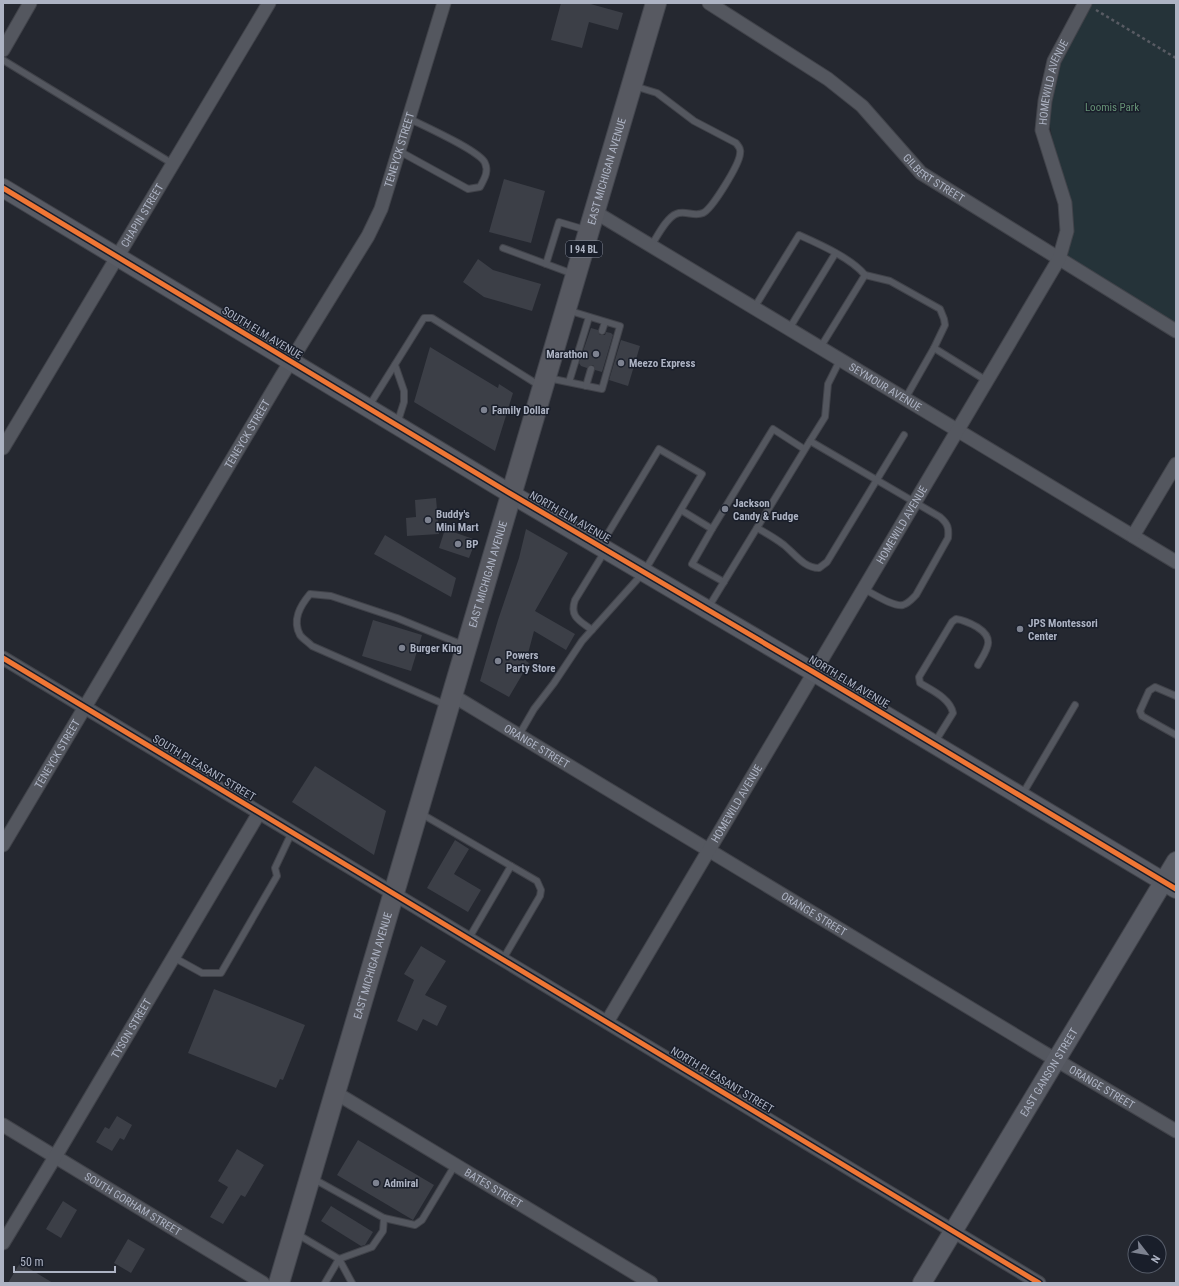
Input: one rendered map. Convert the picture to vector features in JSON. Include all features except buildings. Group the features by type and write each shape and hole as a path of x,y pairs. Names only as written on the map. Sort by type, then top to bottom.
{"main road":[{"name":"EAST MICHIGAN AVENUE","path":"279,1283 395,894 656,3"}],"street":[{"path":"3,50 30,3"},
{"name":"CHAPIN STREET","path":"3,448 268,3"},
{"name":"TENEYCK STREET","path":"3,845 290,362 368,236 381,209 398,150 410,119 444,3"},
{"name":"GILBERT STREET","path":"709,3 828,78 862,106 921,173 1176,331"},
{"name":"HOMEWILD AVENUE","path":"607,1022 708,849 815,673 1059,259 1067,231 1065,203 1042,130 1045,101 1054,61 1085,3"},
{"name":"SOUTH ELM AVENUE","path":"3,188 511,494"},
{"name":"SEYMOUR AVENUE","path":"595,212 1176,562"},
{"path":"1133,536 1176,464"},
{"name":"NORTH ELM AVENUE","path":"511,494 1170,885"},
{"name":"SOUTH PLEASANT STREET","path":"3,658 395,894"},
{"name":"ORANGE STREET","path":"451,701 519,735 1176,1131"},
{"name":"TYSON STREET","path":"3,1243 259,813"},
{"name":"EAST GANSON STREET","path":"922,1283 1057,1060 1170,885 1176,861"},
{"name":"NORTH PLEASANT STREET","path":"395,894 1039,1283"},
{"name":"BATES STREET","path":"336,1093 651,1283"},
{"name":"SOUTH GORHAM STREET","path":"3,1125 263,1283"}],"lane":[{"path":"3,60 173,164"},
{"path":"632,85 657,93 694,121 736,143 740,148 741,153 734,169 709,210 702,214 693,215 684,212 675,214 667,222 651,246"},
{"path":"398,150 468,189 480,187 487,174 485,163 476,153 410,119"},
{"path":"546,264 560,222 589,231"},
{"path":"754,308 799,235 859,268 864,275 890,281 940,309 945,325 934,348 905,399"},
{"path":"503,248 576,275"},
{"path":"789,329 835,254"},
{"path":"820,348 864,275"},
{"path":"368,408 424,318 432,318 544,383 570,382 602,389 620,326 566,310"},
{"path":"570,382 589,316"},
{"path":"602,331 605,322"},
{"path":"934,348 987,381"},
{"path":"708,610 804,449 825,417 828,384 840,360"},
{"path":"395,365 404,390 404,402 396,425"},
{"path":"586,386 591,369"},
{"path":"724,582 692,564 712,529 773,429 804,449"},
{"path":"757,528 784,545 804,563 812,568 819,568 827,562 904,435"},
{"path":"810,441 876,481 940,517 949,529 948,538 916,595 910,601 898,605 864,589"},
{"path":"519,735 534,709 554,683 582,641 592,630 644,572 702,474 659,449 575,600 573,614 578,620 592,630"},
{"path":"681,510 712,529"},
{"path":"451,701 312,646 301,636 296,623 301,604 310,594 331,596 397,618 467,646"},
{"path":"934,744 952,713 952,708 944,699 920,683 919,677 952,622 956,619 964,620 984,632 989,640 988,649 978,664"},
{"path":"1176,696 1155,687 1149,691 1140,711 1142,716 1176,735"},
{"path":"1021,796 1075,705"},
{"path":"418,812 537,881 541,890 540,896 503,959"},
{"path":"173,957 202,973 222,973 277,876 275,868 292,832"},
{"path":"469,938 511,866"},
{"path":"311,1178 384,1218 415,1225 422,1220 455,1165"},
{"path":"326,1283 339,1259 372,1248 383,1231 384,1218"},
{"path":"295,1232 339,1259 352,1283"}],"path":[{"path":"1085,3 1176,58"}],"green space":[{"name":"Loomis Park","path":"1086,3 1176,3 1176,330 1059,259 1065,203 1045,101 1077,20"}],"cycle path":[{"path":"3,188 511,494 815,673 1176,889"},
{"path":"3,658 1039,1283"}],"place":[{"name":"Marathon","path":"596,354"},
{"name":"Meezo Express","path":"621,363"},
{"name":"Family Dollar","path":"484,410"},
{"name":"Jackson Candy & Fudge","path":"725,509"},
{"name":"Buddy's Mini Mart","path":"428,520"},
{"name":"BP","path":"458,544"},
{"name":"JPS Montessori Center","path":"1020,629"},
{"name":"Burger King","path":"402,648"},
{"name":"Powers Party Store","path":"498,661"},
{"name":"Admiral","path":"376,1183"}]}
